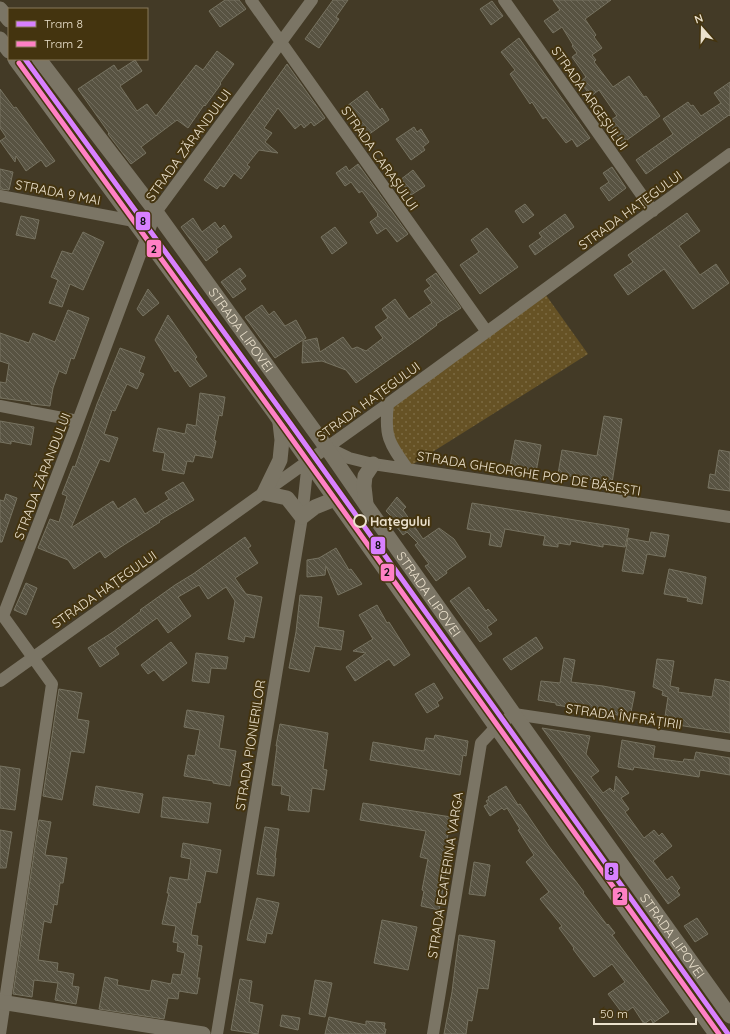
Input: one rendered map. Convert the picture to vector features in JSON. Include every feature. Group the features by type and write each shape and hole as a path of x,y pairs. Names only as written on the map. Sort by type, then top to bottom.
{"street":[{"name":"STRADA CARAȘULUI","path":"251,0 487,332"},
{"name":"STRADA ZĂRANDULUI","path":"0,1034 2,1002 52,684 2,615 78,421 156,212 312,0"},
{"name":"STRADA ARGEȘULUI","path":"504,0 653,211"},
{"path":"0,8 8,19"},
{"path":"0,39 8,50"},
{"name":"STRADA LIPOVEI","path":"16,60 279,420 496,727 716,1034"},
{"name":"STRADA LIPOVEI","path":"40,60 156,212 326,447 514,714 730,1016"},
{"name":"STRADA HAȚEGULUI","path":"0,681 388,404 730,154"},
{"name":"STRADA 9 MAI","path":"0,196 134,221"},
{"path":"388,404 386,431 392,447 407,468"},
{"path":"0,406 78,421"},
{"path":"279,420 282,440 280,460 264,493 287,498 302,517 315,507 335,499"},
{"name":"STRADA GHEORGHE POP DE BĂSEȘTI","path":"326,447 349,458 373,464 730,517"},
{"name":"STRADA PIONIERILOR","path":"218,1034 302,517 308,461"},
{"path":"366,505 364,486 365,476 373,464"},
{"name":"STRADA ECATERINA VARGA","path":"433,1034 481,743 496,727 514,714"},
{"name":"STRADA ÎNFRĂȚIRII","path":"514,714 730,746"},
{"path":"2,1002 203,1034"}],"shaded area":[{"path":"543,291 588,354 407,468 392,447 388,404"}],"building":[{"path":"225,0 239,0 246,9 220,27 209,11"},
{"path":"333,0 348,0 336,17 339,19 319,48 305,39"},
{"path":"553,0 611,0 585,19 596,35 594,37 602,48 592,55 596,60 594,62 613,87 629,76 660,116 623,143 608,122 617,116 599,90 591,96 580,82 586,77 572,57 577,53 562,27 553,33 544,21 560,10"},
{"path":"492,1 503,16 491,25 480,9"},
{"path":"519,38 590,138 577,147 572,139 566,143 546,117 543,119 532,102 530,104 510,74 515,70 501,52"},
{"path":"217,51 234,64 205,106 204,105 188,128 177,120 141,147 146,153 131,164 108,134 109,133 78,89 114,65 118,71 135,60 142,71 120,86 137,111 147,104 156,116 196,65 203,70"},
{"path":"287,64 325,118 314,126 311,122 304,128 301,124 295,129 278,108 264,128 272,133 265,142 278,153 259,150 247,165 250,167 241,179 234,173 224,187 220,185 217,189 204,180"},
{"path":"730,82 730,116 729,115 646,174 636,160 673,134 663,119 688,102 691,106 693,105 701,116 721,103 714,93"},
{"path":"0,89 14,108 16,107 55,161 46,167 41,160 26,171 16,156 15,162 0,141 6,137 0,128"},
{"path":"367,91 380,110 382,108 389,120 368,135 347,106"},
{"path":"414,127 417,132 421,129 429,142 423,147 425,150 411,160 396,139"},
{"path":"358,164 408,234 397,242 386,228 377,234 370,222 378,216 378,214 362,191 359,193 351,182 345,186 336,173 346,166 349,171"},
{"path":"612,167 626,188 609,201 600,188 609,182 603,173"},
{"path":"0,169 13,172 9,190 0,189"},
{"path":"413,170 425,186 411,195 400,180"},
{"path":"525,204 534,215 523,223 515,211"},
{"path":"687,213 700,231 679,246 700,275 716,264 729,283 693,309 664,269 628,295 614,275 633,262 628,255"},
{"path":"565,214 574,227 535,255 529,246 542,237 539,233"},
{"path":"21,216 39,220 35,239 16,235"},
{"path":"193,218 202,232 215,222 220,229 224,225 232,237 216,249 218,252 206,261 181,227"},
{"path":"335,227 347,243 332,254 321,237"},
{"path":"487,228 518,267 480,294 460,265 479,252 471,240"},
{"path":"83,232 104,242 83,290 70,284 62,307 49,303 58,280 51,277 62,251 72,254"},
{"path":"240,268 246,276 240,281 246,289 233,298 221,282"},
{"path":"436,273 461,308 436,324 437,325 421,337 356,383 346,370 322,361 302,363 303,341 317,338 320,352 343,337 352,349 357,347 366,351 383,338 375,327 388,318 382,309 395,299 409,319 432,303 424,291 431,286 426,280"},
{"path":"148,289 159,303 143,316 137,309"},
{"path":"262,305 269,315 274,311 285,326 296,320 306,338 275,358 245,317"},
{"path":"68,310 89,318 74,359 71,358 66,374 59,371 53,388 50,406 0,398 0,382 6,383 9,364 0,361 0,333 29,343 33,333 55,342"},
{"path":"168,315 197,357 195,359 207,376 190,387 178,370 175,372 155,340"},
{"path":"120,348 145,357 139,372 144,374 137,389 127,384 115,411 112,410 104,434 118,438 109,462 100,459 71,528 113,501 118,509 135,498 145,514 169,499 165,493 183,482 194,500 159,521 160,522 105,558 100,551 74,569 68,560 38,548 50,519 59,522 67,496 62,494 73,466 75,467 97,404"},
{"path":"200,393 225,397 222,416 219,415 214,440 216,441 212,458 195,455 193,462 187,461 184,474 162,470 165,453 153,451 158,428 185,434 187,424 196,426"},
{"path":"604,416 622,419 612,483 558,474 562,450 597,456"},
{"path":"0,421 34,427 31,445 11,441 11,444 0,442"},
{"path":"515,440 541,445 536,472 510,466"},
{"path":"719,450 730,452 730,491 708,488 710,474 715,475"},
{"path":"6,494 17,498 2,542 0,542 0,500 4,501"},
{"path":"397,497 406,507 403,510 423,539 439,528 454,539 466,557 446,571 447,573 436,581 425,566 429,564 415,545 418,543 407,532 403,535 396,526 399,524 386,511"},
{"path":"472,503 629,529 625,547 603,544 603,547 571,541 570,545 558,543 558,547 543,545 545,536 505,529 501,547 489,545 491,533 467,529"},
{"path":"651,532 669,535 665,557 647,554 643,574 622,571 628,538 649,542"},
{"path":"245,537 251,546 248,548 258,563 235,578 246,594 262,597 254,638 245,636 244,642 228,639 235,601 226,587 208,599 199,585 178,597 191,616 168,633 157,618 115,648 119,654 100,667 88,648 113,632 141,611 140,610"},
{"path":"336,548 349,570 351,569 362,584 338,595 326,566 325,575 307,577 307,560 319,558"},
{"path":"669,569 706,577 702,604 687,601 688,598 664,594"},
{"path":"26,583 37,588 26,615 14,610"},
{"path":"469,587 486,611 488,609 497,620 487,627 492,634 480,642 450,601"},
{"path":"300,595 322,597 318,627 344,631 341,650 315,646 309,672 289,668 296,632"},
{"path":"377,605 387,623 389,622 410,655 394,666 389,659 355,681 346,667 366,653 353,651 373,639 359,615"},
{"path":"536,637 543,648 511,670 503,659"},
{"path":"171,642 187,663 163,681 154,670 148,674 141,665"},
{"path":"196,653 228,657 226,669 211,668 209,683 192,681"},
{"path":"564,658 575,660 571,682 635,692 630,717 556,705 556,703 538,700 541,681 560,683"},
{"path":"657,659 674,661 670,686 679,688 678,692 712,697 715,679 730,682 730,733 664,723 668,697 662,695 663,691 653,687"},
{"path":"434,683 443,698 437,702 439,706 427,713 415,694"},
{"path":"59,689 82,693 77,719 89,721 84,753 71,751 62,800 43,796"},
{"path":"187,710 224,716 219,748 236,751 230,786 213,783 213,781 184,776 188,755 195,756 200,730 184,727"},
{"path":"280,724 328,733 323,769 327,770 324,790 312,788 309,812 288,810 290,796 281,794 282,786 272,785"},
{"path":"542,728 590,736 586,754 599,771 591,777 603,793 610,788 614,792 616,776 629,793 621,798 629,809 625,812 644,838 654,830 659,836 662,833 672,846 653,861 667,880 672,876 680,888 677,891 680,895 668,904"},
{"path":"435,735 468,741 466,756 463,755 460,775 370,760 373,742 424,751 426,738 434,739"},
{"path":"622,740 655,746 653,758 683,762 684,759 694,760 696,752 730,758 730,775 700,770 699,777 634,767 633,770 618,767"},
{"path":"0,766 20,769 15,810 0,808"},
{"path":"96,786 143,794 139,813 93,805"},
{"path":"506,786 518,805 520,804 548,845 584,892 583,893 607,925 608,924 615,933 612,935 669,1012 653,1023 651,1019 644,1024 633,1007 623,1014 608,994 625,982 612,964 594,977 559,928 562,926 540,899 549,892 526,862 534,855 518,830 520,829 507,808 504,810 502,808 490,816 484,806 488,804 486,801 489,799 488,797"},
{"path":"163,797 211,803 208,823 161,817"},
{"path":"363,803 451,817 447,840 452,841 439,910 421,906 424,891 422,890 428,859 420,857 426,831 360,820"},
{"path":"39,820 51,822 45,855 67,858 63,883 60,883 57,905 54,904 51,923 44,921 38,960 58,963 57,971 74,974 72,986 79,987 76,1004 55,1000 58,983 34,980 32,997 13,994"},
{"path":"265,827 279,829 274,876 257,874"},
{"path":"0,830 12,832 6,868 0,868"},
{"path":"183,843 221,850 217,873 206,871 200,903 197,902 191,935 198,936 197,945 202,946 197,978 200,978 197,994 179,991 178,999 168,998 164,1019 99,1009 105,977 118,980 117,985 150,991 152,980 171,984 173,974 181,975 185,953 177,951 178,943 173,942 176,926 162,924 169,893 167,893 170,877 188,880 191,859 181,857"},
{"path":"474,862 490,865 485,896 469,894"},
{"path":"257,898 279,903 272,934 267,933 265,943 247,940"},
{"path":"697,918 708,934 695,942 684,926"},
{"path":"382,920 417,927 408,970 374,963"},
{"path":"459,935 495,941 488,989 478,988 472,1021 468,1020 466,1034 444,1034 452,992"},
{"path":"240,979 252,981 249,1002 263,1005 258,1034 231,1030"},
{"path":"315,980 332,983 325,1017 309,1014"},
{"path":"282,1015 300,1018 298,1030 280,1026"},
{"path":"329,1017 366,1025 366,1021 385,1023 385,1034 325,1034"}],"tram line":[{"name":"8","path":"26,60 290,423 728,1034"},
{"name":"2","path":"19,63 284,428 719,1034"}],"place":[{"name":"Hațegului","path":"360,521"}]}
